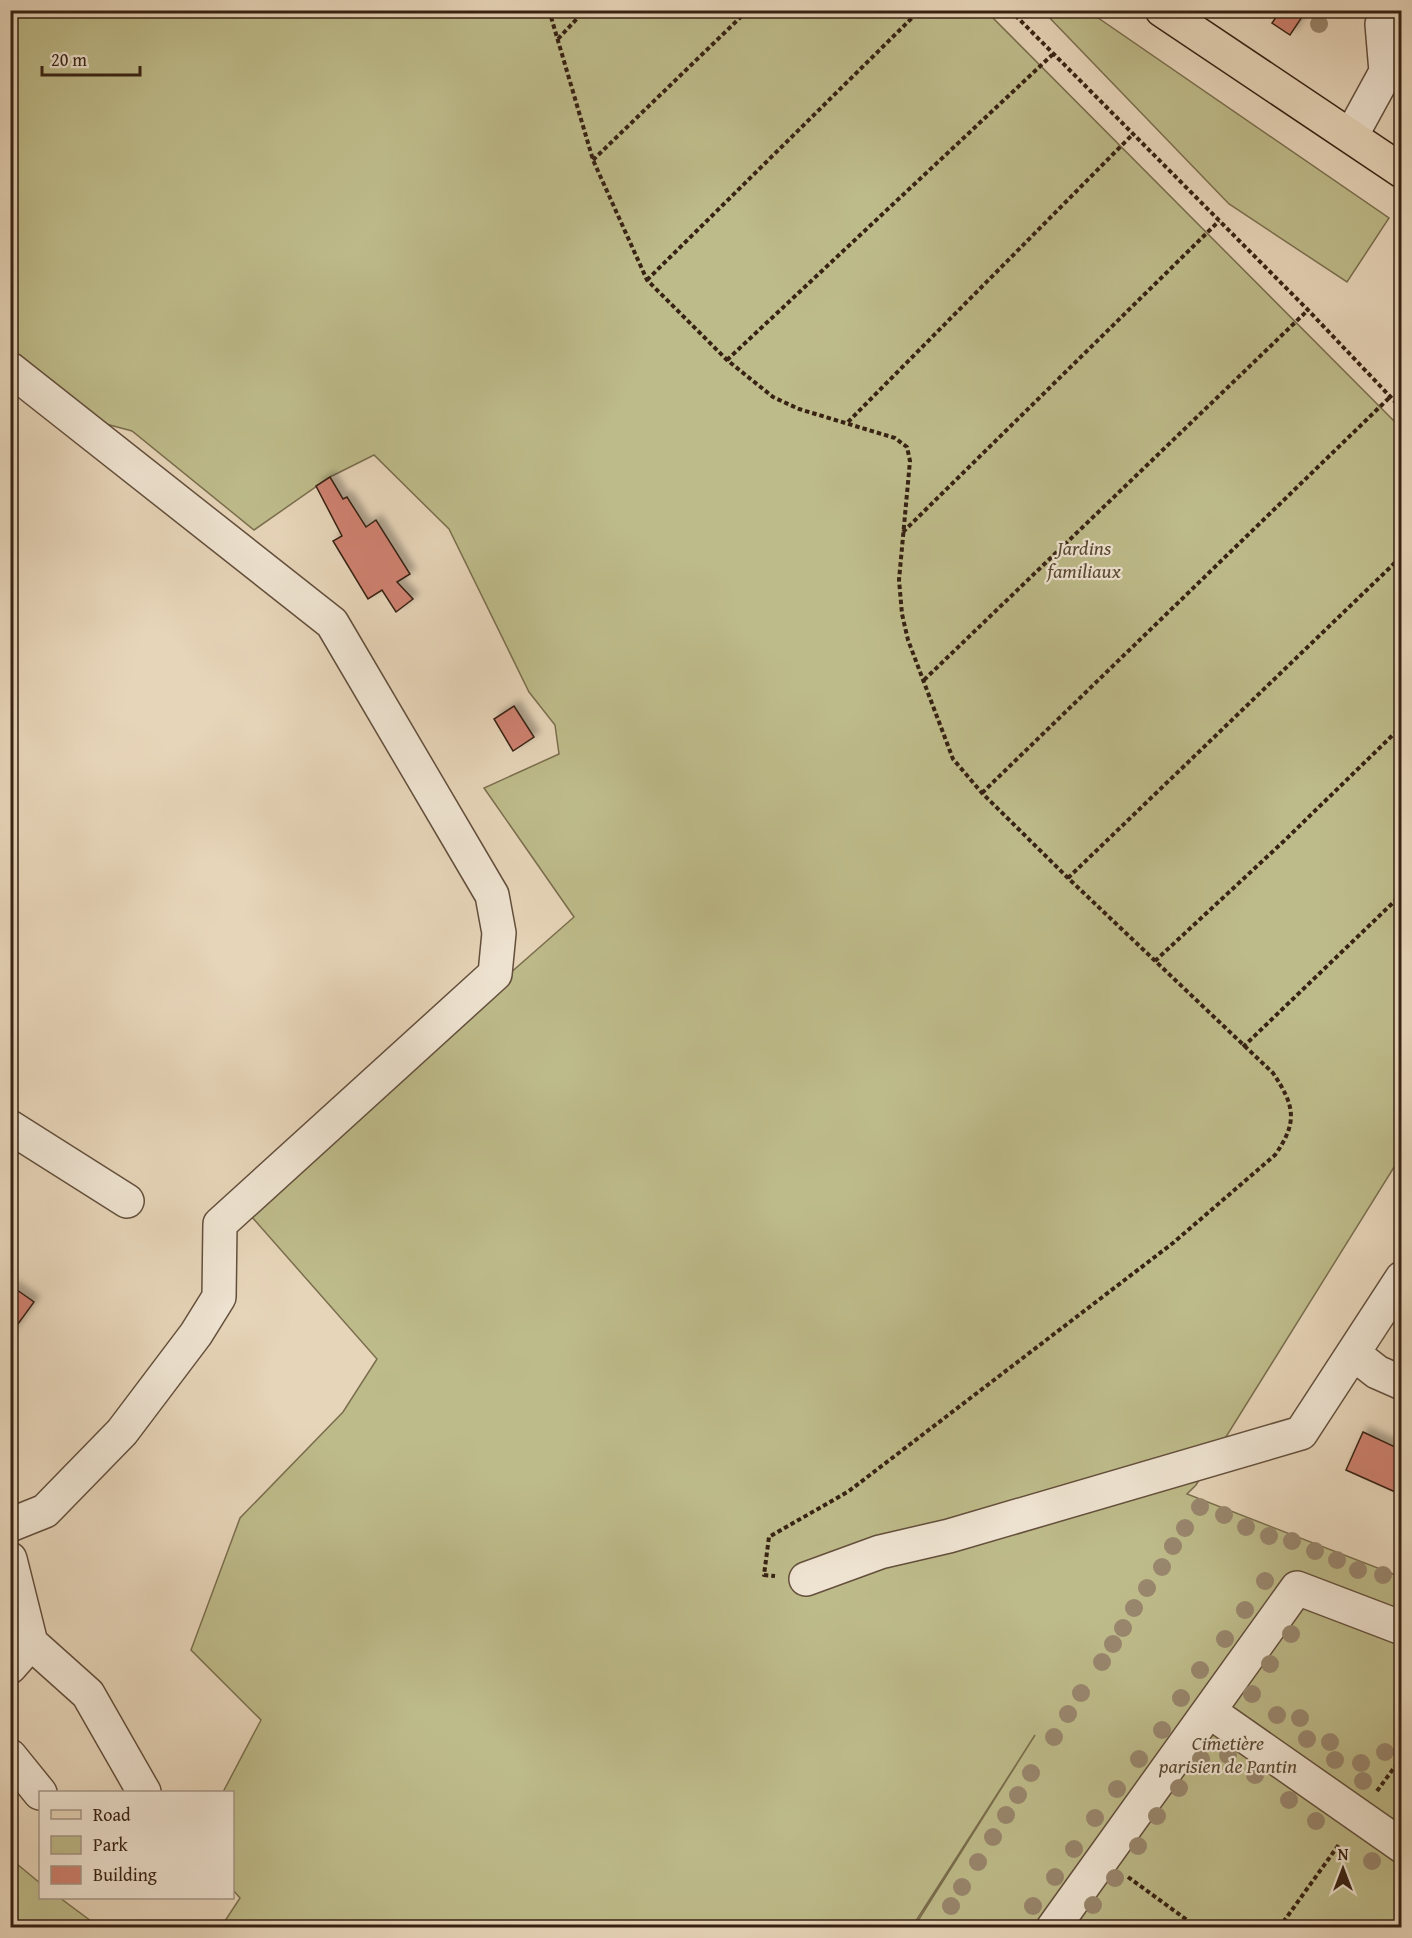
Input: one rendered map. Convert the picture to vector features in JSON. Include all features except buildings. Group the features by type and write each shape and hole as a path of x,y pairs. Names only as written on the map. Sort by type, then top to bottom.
{"main road":[{"path":"1162,10 1401,171"}],"street":[{"path":"1351,136 1386,72 1382,24"},
{"path":"10,369 332,623 492,895 499,933 495,974 220,1224 219,1297 196,1334 122,1432 84,1472 45,1511 10,1525"},
{"path":"10,1127 127,1201"},
{"path":"806,1579 880,1552 1006,1520 1301,1433 1401,1278"},
{"path":"1354,1354 1377,1372 1401,1383"},
{"path":"10,1558 31,1642 88,1694 143,1791"},
{"path":"1053,1928 1298,1588 1401,1628"},
{"path":"10,1667 31,1642"},
{"path":"1209,1711 1401,1846"},
{"path":"10,1755 39,1792"}],"path":[{"path":"549,10 593,160 648,280 727,360 773,397 799,409 895,438 907,447 910,461 899,580 902,614 908,640 953,759 982,792 1068,879 1273,1073 1287,1096 1292,1119 1287,1138 1275,1155 1173,1243 849,1491 769,1537 764,1575 806,1579"},
{"path":"558,39 585,10"},
{"path":"593,160 748,10"},
{"path":"648,280 920,10"},
{"path":"1010,10 1052,55 1308,310 1401,409"},
{"path":"727,360 1052,55"},
{"path":"848,422 1132,135"},
{"path":"903,532 1219,220"},
{"path":"924,680 1308,310"},
{"path":"982,792 1390,398"},
{"path":"1068,879 1401,556"},
{"path":"1155,961 1284,842 1401,726"},
{"path":"1243,1047 1401,894"},
{"path":"1103,1859 1198,1928"}],"green space":[{"path":"11,11 986,11 1401,428 1401,1156 1196,1485 1187,1494 1401,1577 1401,1927 914,1927 1035,1735 912,1927 221,1927 240,1898 234,1891 234,1791 224,1791 261,1720 191,1650 240,1518 343,1412 377,1359 251,1216 427,1046 574,917 484,788 559,754 555,725 529,692 449,529 374,455 330,477 254,530 132,431 65,413 11,357"},
{"path":"1043,11 1088,11 1389,218 1347,282 1229,204"},
{"path":"11,1859 39,1882 39,1899 61,1899 99,1927 11,1927"}],"park label":[{"name":"Jardins familiaux","path":"1084,560"},
{"name":"Cimetière parisien de Pantin","path":"1228,1754"}]}
